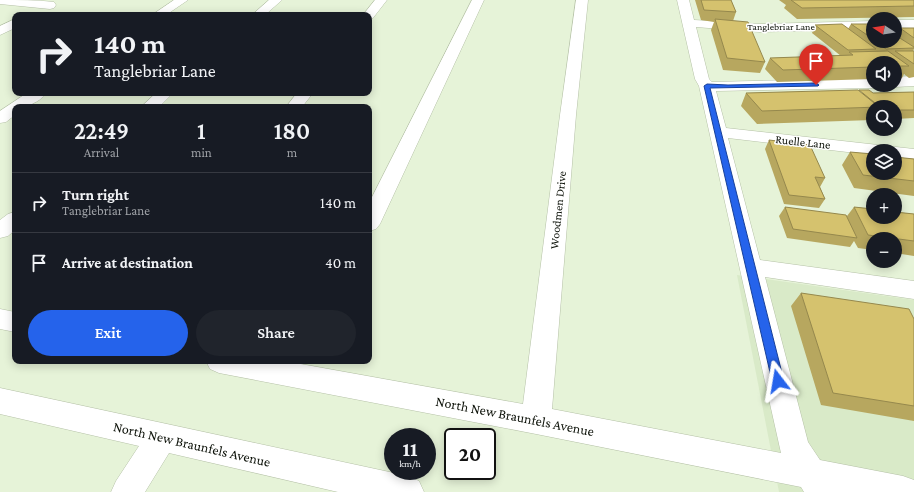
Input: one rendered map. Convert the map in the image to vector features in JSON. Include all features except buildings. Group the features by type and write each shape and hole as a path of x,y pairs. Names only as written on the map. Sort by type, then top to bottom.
{"street":[{"path":"0,0 56,3"},
{"path":"163,12 182,0"},
{"path":"262,12 276,0"},
{"path":"371,12 381,0"},
{"path":"372,218 478,0"},
{"name":"Woodmen Drive","path":"536,420 568,115 582,0"},
{"path":"683,0 702,79 707,86 794,448 816,483"},
{"path":"37,12 56,3"},
{"name":"Tanglebriar Lane","path":"688,23 760,28 866,25"},
{"path":"902,24 914,24"},
{"path":"0,31 12,25"},
{"path":"902,82 914,81"},
{"path":"707,86 728,87 866,83"},
{"path":"21,104 33,96"},
{"path":"152,104 162,96"},
{"path":"296,104 303,96"},
{"path":"0,118 12,110"},
{"name":"Ruelle Lane","path":"718,132 866,149"},
{"path":"902,153 914,154"},
{"path":"0,232 12,222"},
{"path":"753,278 914,290"},
{"path":"0,319 12,321"},
{"name":"North New Braunfels Avenue","path":"253,364 299,368 816,483 904,492"},
{"name":"North New Braunfels Avenue","path":"0,401 408,492"},
{"path":"127,492 162,437"}],"shaded area":[{"path":"737,275 914,300 914,492 779,492"}],"route":[{"path":"778,381 707,86 816,85"}]}
